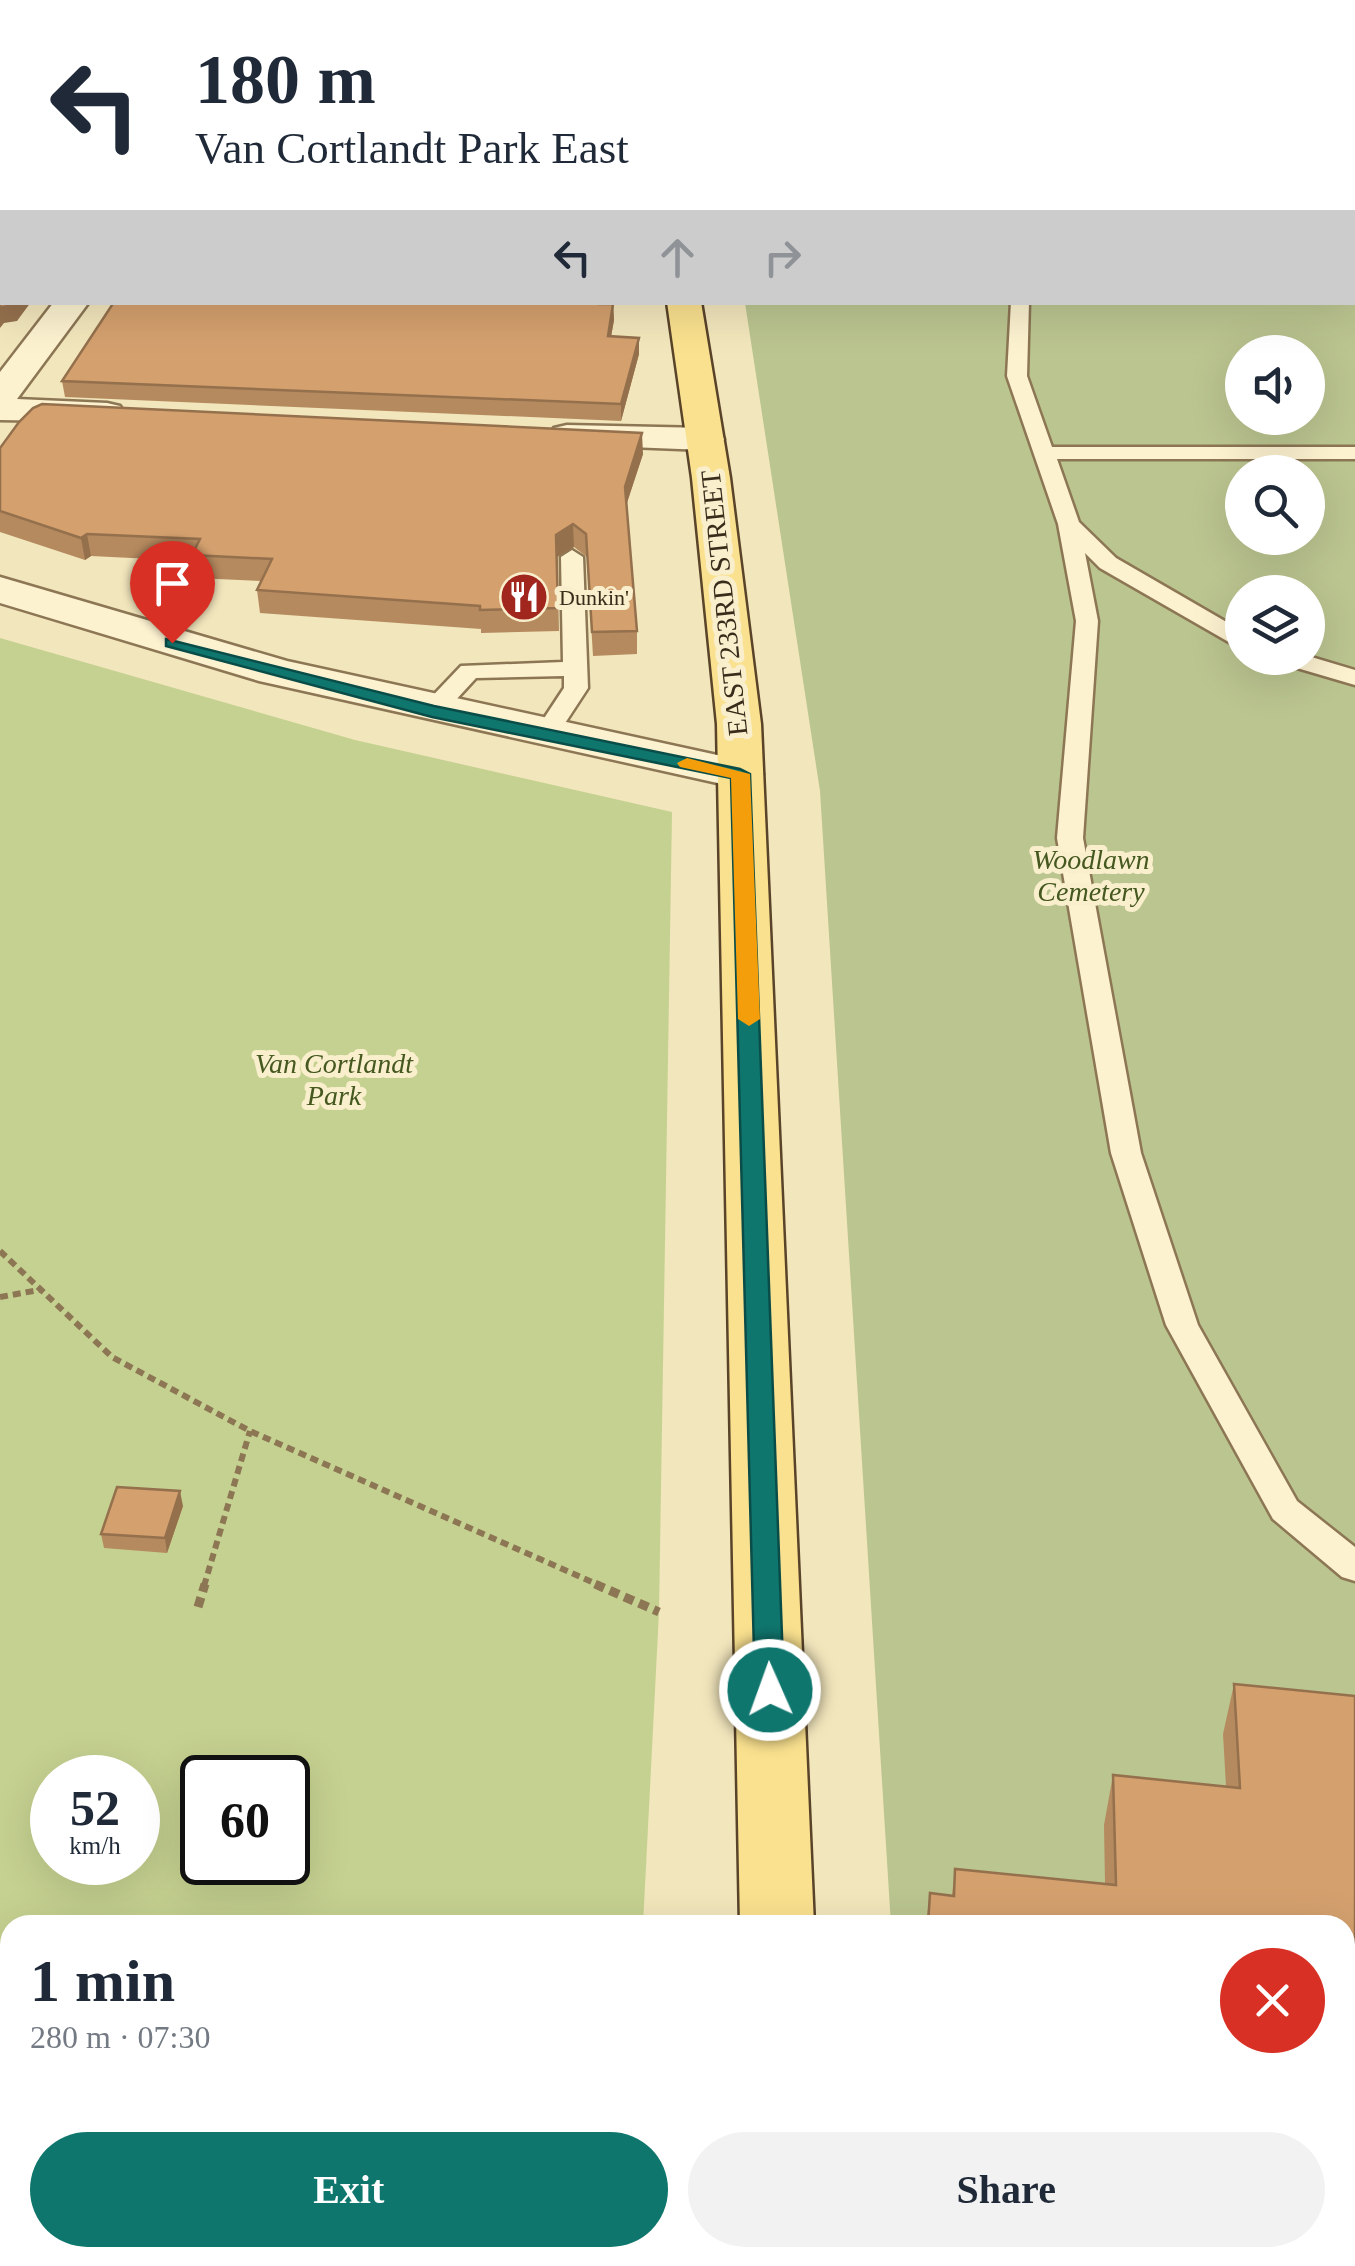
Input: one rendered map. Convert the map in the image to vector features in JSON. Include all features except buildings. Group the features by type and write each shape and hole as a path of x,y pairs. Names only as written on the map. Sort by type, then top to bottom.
{"main road":[{"name":"EAST 233RD STREET","path":"684,305 730,635 740,774 776,1915"}],"street":[{"path":"0,396 70,305"},
{"path":"0,409 143,416"},
{"path":"538,434 706,440"},
{"path":"0,589 156,638 432,711 740,774"}],"lane":[{"path":"1020,305 1016,376 1069,524 1087,621 1070,838 1126,1153 1191,1342 1286,1510 1355,1567"},
{"path":"1045,453 1355,453"},
{"path":"1069,524 1108,562 1225,630"},
{"path":"545,735 576,688 572,557"},
{"path":"432,711 469,671 575,669"},
{"path":"1325,669 1355,678"}],"path":[{"path":"0,1250 112,1358 250,1431 659,1612"},
{"path":"0,1297 40,1290"},
{"path":"198,1607 250,1431"}],"green space":[{"name":"Woodlawn Cemetery","path":"745,305 1355,305 1355,1915 890,1915 820,791"},
{"name":"Van Cortlandt Park","path":"0,638 355,740 672,812 659,1612 644,1915 0,1915"}],"slow traffic":[{"path":"687,763 740,774 749,1019"}],"place":[{"name":"Dunkin'","path":"524,597"}],"route":[{"path":"172,643 432,711 740,774 770,1690"}]}
